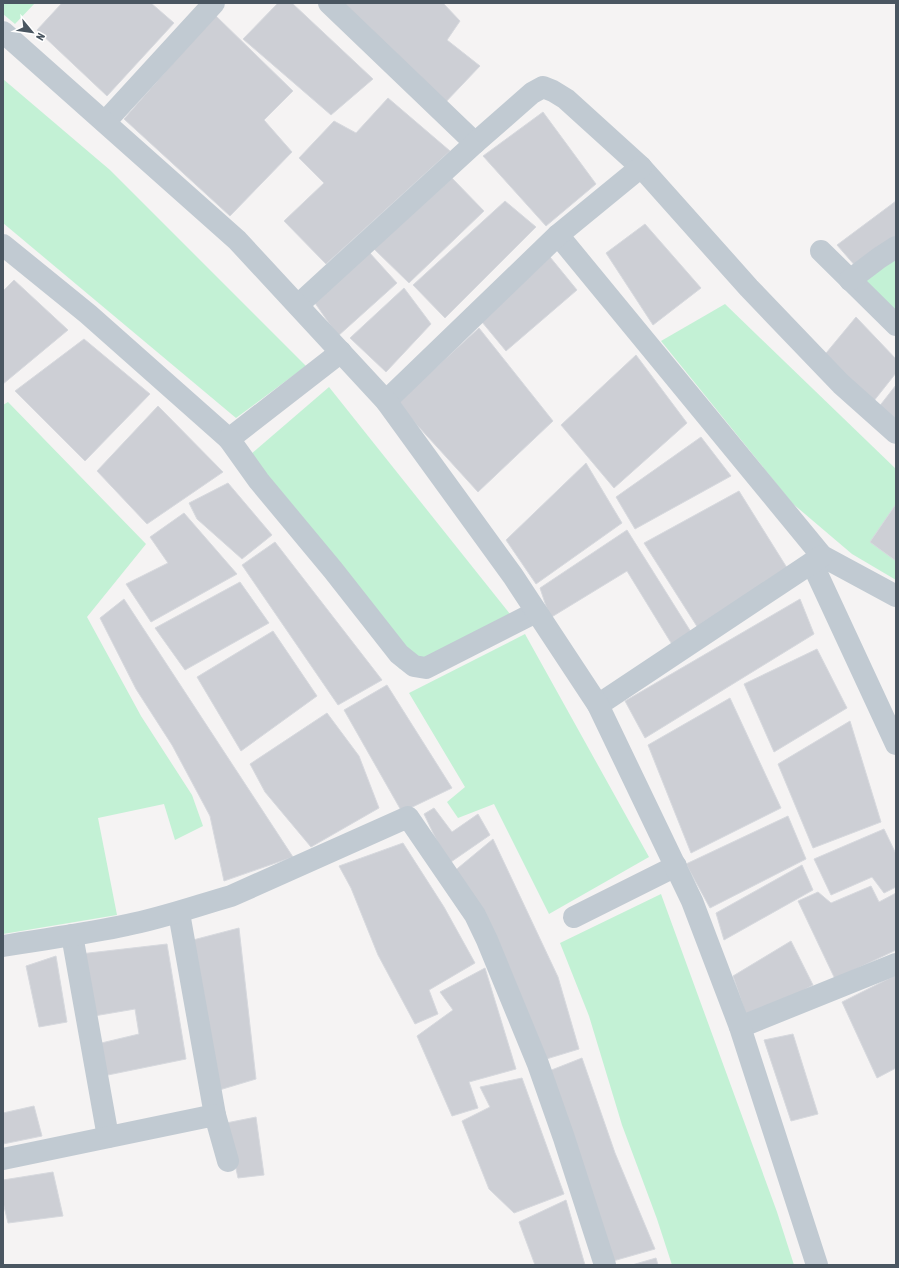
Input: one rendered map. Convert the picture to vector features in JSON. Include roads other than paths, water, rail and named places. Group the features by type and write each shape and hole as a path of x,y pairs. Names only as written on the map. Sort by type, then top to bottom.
{"street":[{"path":"105,122 214,3"},
{"path":"329,3 475,143"},
{"path":"3,32 237,240 386,401 514,576 536,612 598,704 692,901 740,1027 818,1265"},
{"path":"298,305 475,143 532,93 543,87 566,99 641,167 749,288 841,384 896,433"},
{"path":"386,401 558,234 641,167"},
{"path":"558,234 817,560 896,744"},
{"path":"850,280 896,247"},
{"path":"820,251 896,325"},
{"path":"7,256 88,314 229,439 259,481 333,570 399,654 414,666 426,668 536,612"},
{"path":"229,439 341,352"},
{"path":"817,560 896,596"},
{"path":"598,704 817,560"},
{"path":"3,946 128,925 179,913 231,896 408,817 475,915 487,940 540,1071 606,1265"},
{"path":"574,917 676,866"},
{"path":"179,913 216,1114 228,1161"},
{"path":"72,935 108,1137"},
{"path":"740,1027 896,964"},
{"path":"3,1159 216,1114"}]}
